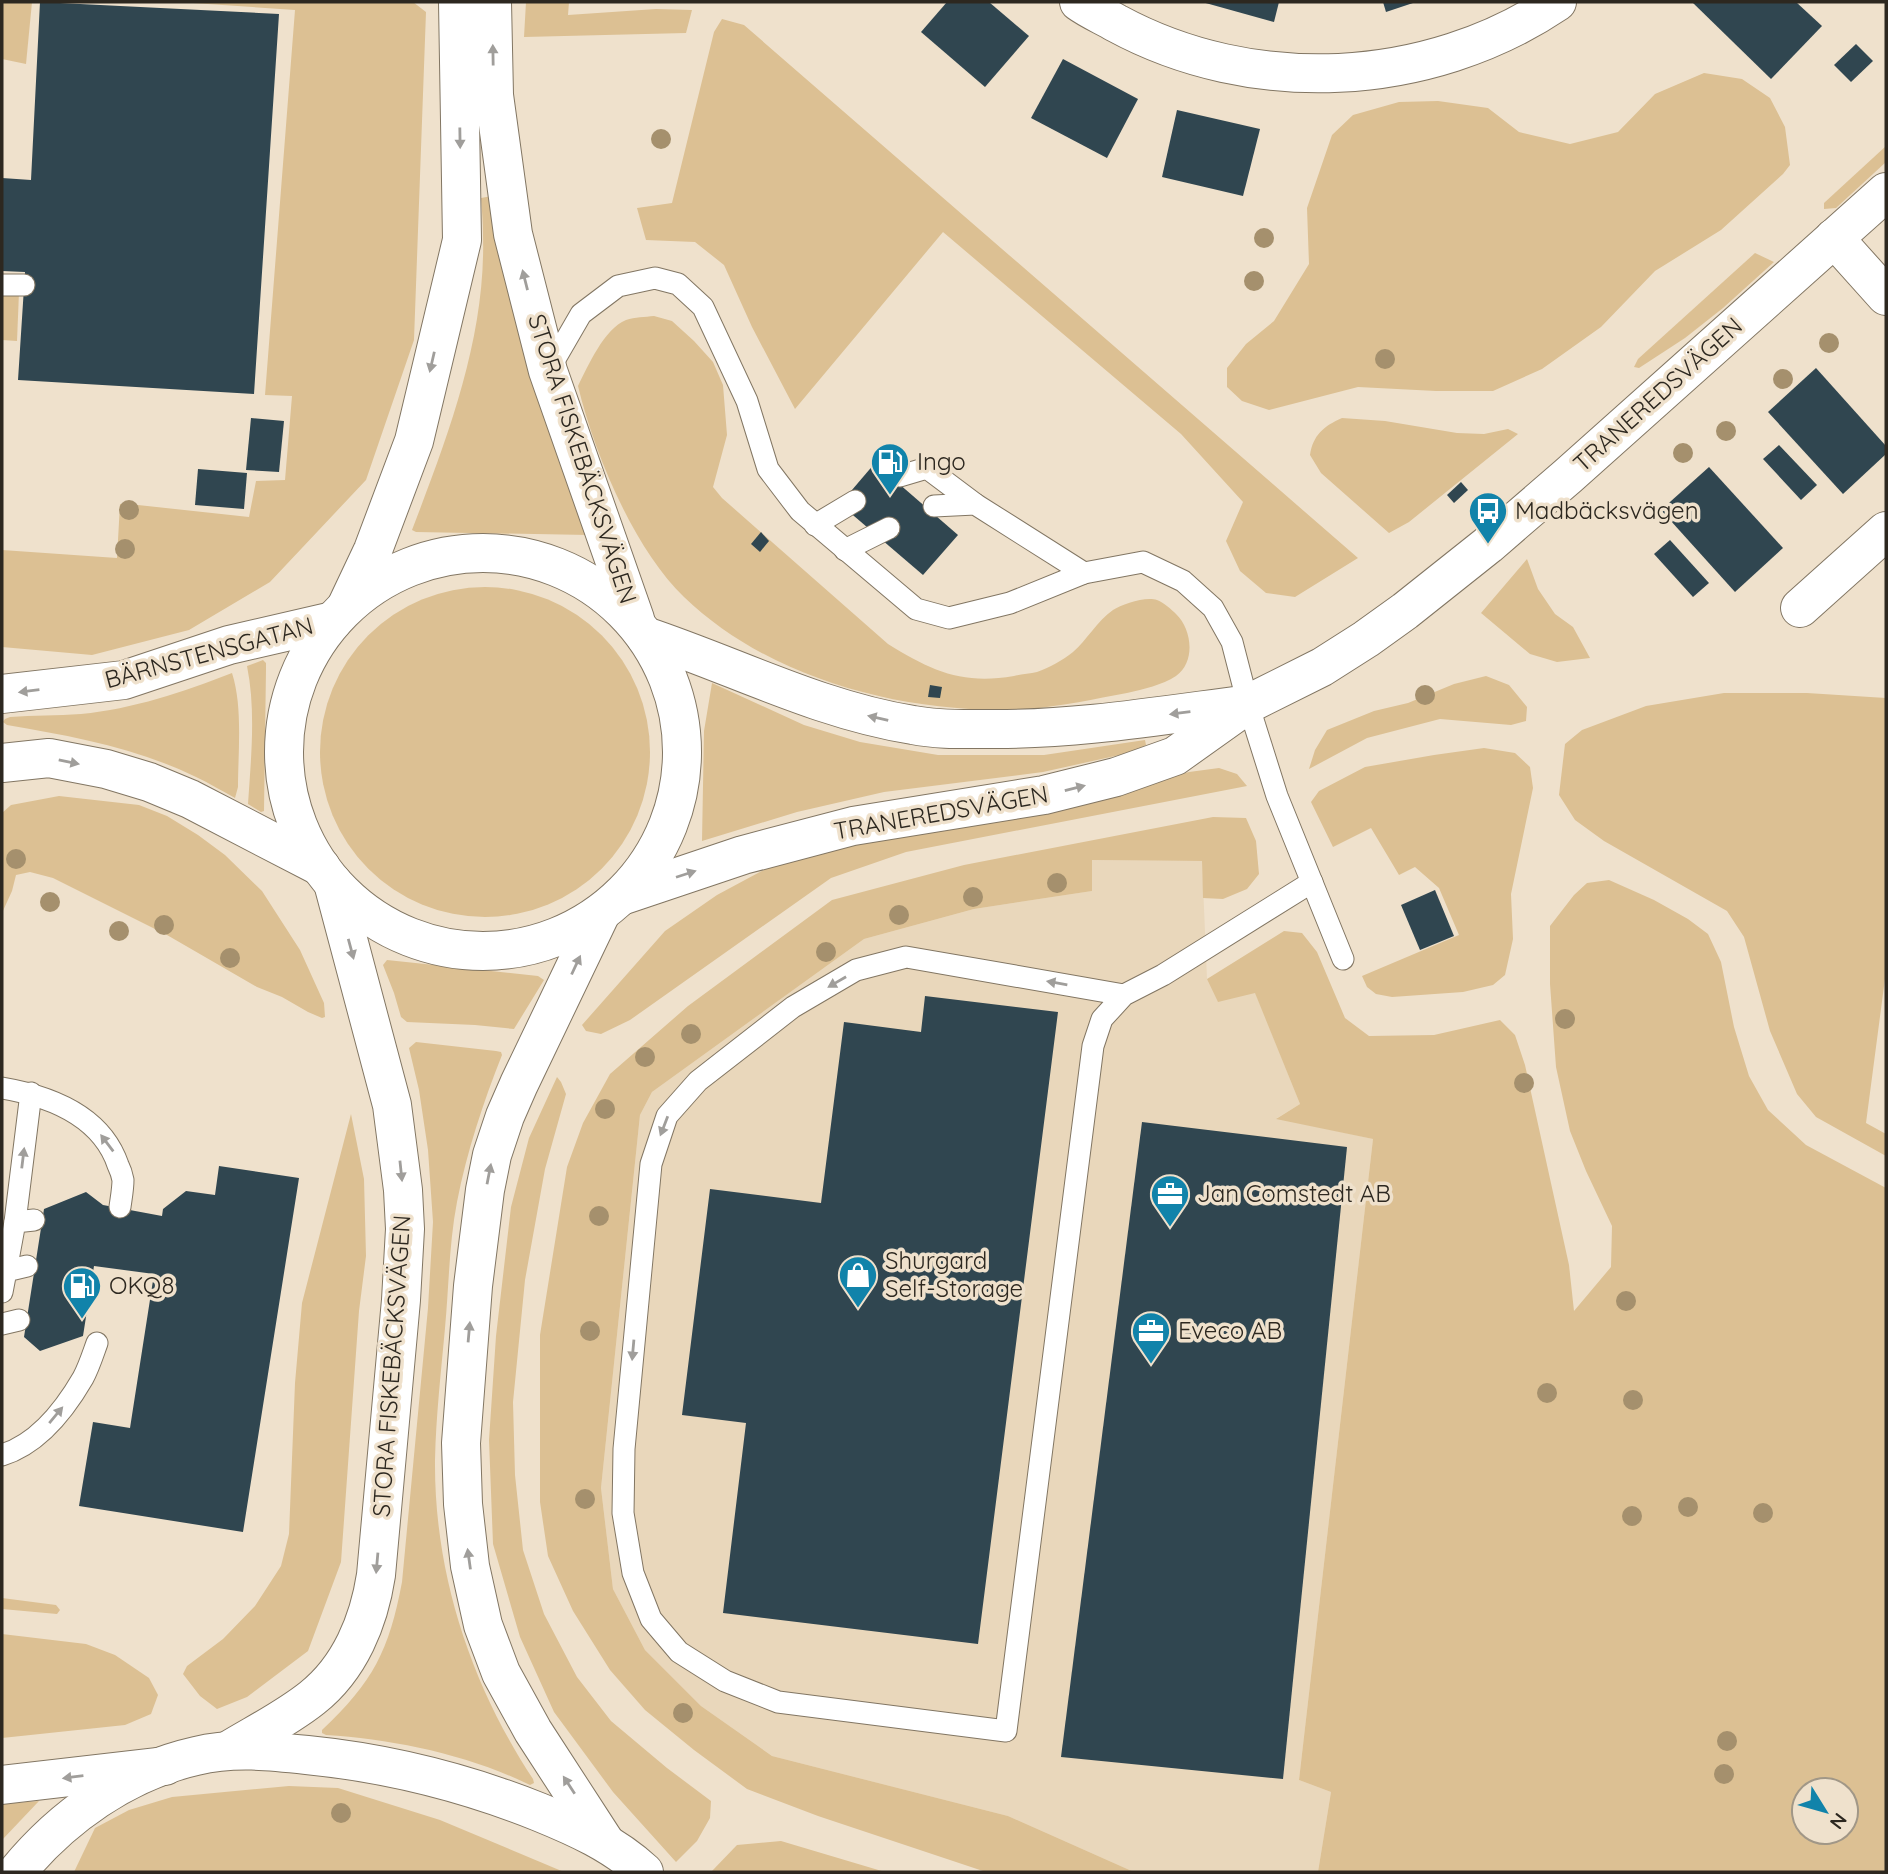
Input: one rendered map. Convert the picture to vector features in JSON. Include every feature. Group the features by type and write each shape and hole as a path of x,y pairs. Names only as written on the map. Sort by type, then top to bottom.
{"main road":[{"path":"340,614 373,551 414,441 461,240 457,2"},
{"name":"STORA FISKEBÄCKSVÄGEN","path":"492,2 494,95 513,234 548,371 641,630"},
{"path":"1082,3 1133,32 1181,52 1250,69 1315,75 1377,71 1430,60 1486,40 1541,13 1557,2"},
{"name":"TRANEREDSVÄGEN","path":"611,904 743,855 853,827 1044,795 1116,777 1175,756 1248,704 1322,667 1405,611 1559,484 1886,192"},
{"path":"1834,238 1886,296"},
{"path":"1800,608 1886,531"},
{"path":"495,552 548,563 573,573 618,605 641,630 662,663 673,692 681,723 683,755 672,816 659,845 642,872 611,904 578,927 554,938 528,946 475,951 422,942 397,932 352,902 327,875 304,839 292,808 285,776 284,742 289,709 299,677 313,648 340,614 367,590 390,575 415,564 441,557 495,552"},
{"name":"BÄRNSTENSGATAN","path":"2,694 124,680 229,645 340,614"},
{"name":"TRANEREDSVÄGEN","path":"641,630 815,701 877,718 935,728 1055,728 1248,704"},
{"path":"2,763 49,758 106,769 149,782 190,799 327,875"},
{"name":"STORA FISKEBÄCKSVÄGEN","path":"229,1750 300,1707 326,1685 353,1649 373,1595 376,1575 400,1312 405,1230 403,1190 392,1105 327,875"},
{"path":"605,1842 533,1731 501,1673 488,1637 470,1566 463,1504 461,1443 473,1286 492,1155 519,1084 611,904"},
{"path":"17,1872 42,1843 99,1797 165,1766 195,1756 229,1750 341,1758 450,1781 555,1818 605,1842 644,1872"},
{"path":"2,1785 165,1766"}],"lane":[{"path":"548,371 581,314 618,286 655,278 678,284 703,307 747,401 768,469 800,511 916,609 949,618 1010,603 1084,573 1143,562 1183,580 1213,608 1232,642 1277,796 1343,959"},
{"path":"2,285 24,285"},
{"path":"900,475 927,468 975,504 1084,573"},
{"path":"816,525 855,501"},
{"path":"934,506 975,504"},
{"path":"845,550 889,528"},
{"path":"1124,995 906,957 856,970 793,1007 698,1081 667,1116 650,1164 624,1449 623,1513 633,1573 651,1619 679,1652 725,1681 778,1702 1006,1731 1093,1046 1102,1019 1124,995 1163,975 1312,882"},
{"path":"2,1088 31,1093 64,1106 94,1126 113,1150 123,1178 120,1207"},
{"path":"2,1292 16,1269 24,1221 31,1093"},
{"path":"2,1455 39,1435 62,1408 84,1377 97,1343"}],"shaded area":[{"path":"2,2 32,2 26,64 2,59"},
{"path":"178,2 413,2 426,12 414,340 366,480 270,582 189,630 92,655 2,647 2,550 117,558 120,504 249,517 256,481 285,480 292,396 265,395 295,10"},
{"path":"526,2 569,2 568,15 656,9 692,10 686,33 524,37"},
{"path":"722,19 744,25 1358,558 1295,597 1266,593 1240,571 1226,541 1243,502 1181,434 943,232 795,409 752,327 724,265 695,242 646,240 637,208 672,203 714,32"},
{"path":"1704,73 1742,79 1770,98 1785,127 1790,165 1721,230 1655,271 1601,327 1542,369 1493,391 1358,387 1269,410 1242,401 1227,387 1227,368 1246,344 1274,321 1309,264 1307,208 1332,135 1353,115 1399,102 1438,101 1488,108 1519,132 1570,144 1618,132 1655,94"},
{"path":"1886,146 1886,162 1836,208 1824,209 1824,203"},
{"path":"492,196 589,535 412,530 439,459 462,386 478,311 482,273 481,198"},
{"path":"1755,253 1774,262 1685,338 1639,368 1634,367 1638,359"},
{"path":"2,291 19,292 17,341 2,340"},
{"path":"654,316 672,321 694,341 713,362 723,385 727,435 713,487 722,498 888,644 919,662 963,677 995,678 1037,672 1073,652 1113,610 1134,601 1152,599 1162,602 1172,610 1186,628 1190,645 1187,663 1171,679 1127,693 1029,709 984,710 891,699 845,687 800,671 758,651 719,626 684,597 666,577 633,527 605,470 578,386 611,331 626,320"},
{"path":"1342,418 1385,421 1457,433 1484,434 1508,429 1518,434 1409,522 1389,533 1321,473 1310,455 1320,432"},
{"path":"1527,559 1538,589 1555,614 1573,627 1590,658 1557,662 1530,654 1481,613"},
{"path":"485,587 517,590 548,600 577,615 602,635 622,660 637,689 647,720 650,752 647,784 637,815 622,844 602,869 577,889 548,904 517,914 485,917 453,914 422,904 393,889 368,869 348,844 333,815 323,784 320,752 323,720 333,689 348,660 368,635 393,615 422,600 453,590"},
{"path":"263,660 266,669 264,811 261,812 248,804 252,717 247,666"},
{"path":"232,673 238,700 239,730 238,787 235,798 196,777 151,758 103,744 3,722 10,717 81,714 139,704"},
{"path":"1486,676 1509,685 1527,707 1526,721 1511,725 1440,719 1367,738 1309,769 1315,750 1327,730 1374,711 1408,703 1454,684"},
{"path":"712,683 804,725 860,742 938,755 1044,755 1145,740 1146,745 1133,752 1043,772 884,792 797,812 702,841 704,731"},
{"path":"1724,693 1807,693 1886,698 1886,971 1866,1123 1886,1134 1886,1156 1816,1117 1797,1094 1770,1031 1744,937 1727,911 1604,841 1575,820 1559,795 1565,744 1582,730 1646,706"},
{"path":"1484,748 1515,753 1530,767 1533,788 1511,894 1513,939 1505,975 1493,985 1463,992 1392,997 1376,994 1367,987 1362,976 1459,935 1439,888 1415,867 1399,875 1371,828 1333,847 1311,802 1319,791 1365,767"},
{"path":"1219,768 1237,774 1247,786 906,852 831,878 630,1020 601,1034 586,1031 582,1025 665,931 717,895 801,850 1080,802 1189,772"},
{"path":"59,796 139,805 167,816 225,855 262,891 300,950 324,1003 325,1017 308,1012 257,987 167,935 53,878 30,872 16,875 2,913 2,813 11,805"},
{"path":"1213,817 1246,818 1256,841 1259,874 1247,889 1223,899 1203,898 1202,861 1092,860 1092,891 974,909 864,939 652,1092 640,1115 601,1488 613,1589 645,1650 701,1706 772,1756 1008,1816 1134,1872 986,1872 818,1816 747,1789 645,1710 610,1670 573,1611 548,1556 540,1502 540,1335 567,1167 583,1123 610,1074 688,1006 832,900 964,865"},
{"path":"1092,860 1202,861 1207,979 1255,992 1300,1104 1277,1118 1373,1139 1299,1780 1331,1792 1318,1872 1134,1872 1008,1816 772,1756 701,1706 645,1650 613,1589 601,1488 640,1115 652,1092 864,939 974,909 1092,891"},
{"path":"1609,880 1654,900 1708,934 1721,962 1734,1027 1749,1076 1768,1110 1806,1145 1886,1188 1886,1872 1318,1872 1331,1792 1299,1780 1373,1139 1276,1119 1300,1104 1255,993 1218,1002 1207,979 1284,931 1302,933 1317,952 1345,1018 1369,1036 1434,1035 1500,1020 1515,1035 1525,1065 1569,1265 1574,1311 1611,1267 1612,1226 1570,1131 1556,1067 1550,984 1550,926 1587,883"},
{"path":"387,960 538,976 544,980 514,1029 407,1022 401,1017 383,965"},
{"path":"416,1042 496,1051 502,1055 471,1146 454,1217 436,1427 436,1503 441,1545 460,1627 491,1706 533,1779 534,1783 530,1785 482,1765 430,1750 322,1733 354,1696 376,1664 391,1627 402,1582 428,1308 433,1222 428,1150 419,1090 409,1048"},
{"path":"557,1077 566,1094 545,1169 525,1280 513,1402 515,1475 523,1550 544,1614 577,1677 611,1721 711,1801 710,1818 697,1841 676,1862 613,1792 554,1712 520,1637 493,1544 489,1440 496,1336 511,1207 529,1138"},
{"path":"351,1114 364,1179 366,1256 359,1311 341,1562 308,1651 247,1697 217,1709 200,1696 183,1674 187,1666 223,1639 255,1606 281,1566 289,1534 295,1383 302,1303"},
{"path":"2,1598 56,1605 60,1610 57,1614 2,1609"},
{"path":"2,1634 86,1644 115,1655 149,1678 158,1695 151,1714 125,1725 2,1738"},
{"path":"289,1786 338,1788 440,1820 564,1872 74,1872 95,1828 129,1810 172,1797"},
{"path":"39,1801 2,1840 2,1804"},
{"path":"781,1841 885,1872 711,1872 737,1845"}],"building":[{"path":"40,2 279,14 254,394 18,380 25,272 2,271 2,178 31,180"},
{"path":"947,2 989,2 1029,36 985,87 921,32"},
{"path":"1202,2 1279,2 1274,22"},
{"path":"1383,2 1416,2 1386,12"},
{"path":"1692,2 1796,2 1822,26 1771,79"},
{"path":"1856,44 1873,61 1851,82 1834,65"},
{"path":"1063,59 1138,99 1107,158 1031,118"},
{"path":"1177,110 1260,129 1243,196 1162,177"},
{"path":"1816,368 1886,446 1886,454 1843,494 1768,412"},
{"path":"251,418 284,421 279,472 246,470"},
{"path":"1779,445 1817,485 1801,500 1763,459"},
{"path":"875,463 958,535 923,575 840,504"},
{"path":"1709,467 1783,548 1735,592 1661,510"},
{"path":"198,469 247,473 244,509 195,505"},
{"path":"1461,482 1468,490 1454,503 1447,495"},
{"path":"761,532 769,541 760,552 751,544"},
{"path":"1670,540 1709,583 1693,597 1654,554"},
{"path":"930,685 942,687 940,698 928,697"},
{"path":"1435,890 1454,936 1420,950 1401,905"},
{"name":"Shurgard Self-Storage","path":"925,996 1058,1012 978,1644 723,1613 746,1423 682,1415 710,1189 821,1203 844,1022 921,1032"},
{"path":"1142,1122 1347,1147 1283,1779 1061,1757"},
{"path":"219,1166 299,1178 243,1532 79,1506 93,1422 130,1428 154,1274 94,1266 83,1336 40,1351 24,1337 44,1209 86,1192 103,1205 162,1216 163,1209 186,1191 215,1195"}],"place":[{"name":"Ingo","path":"890,496"},
{"name":"Madbäcksvägen","path":"1488,545"},
{"name":"Jan Comstedt AB","path":"1170,1228"},
{"name":"Shurgard Self-Storage","path":"858,1309"},
{"name":"OKQ8","path":"82,1320"},
{"name":"Eveco AB","path":"1151,1365"}]}
